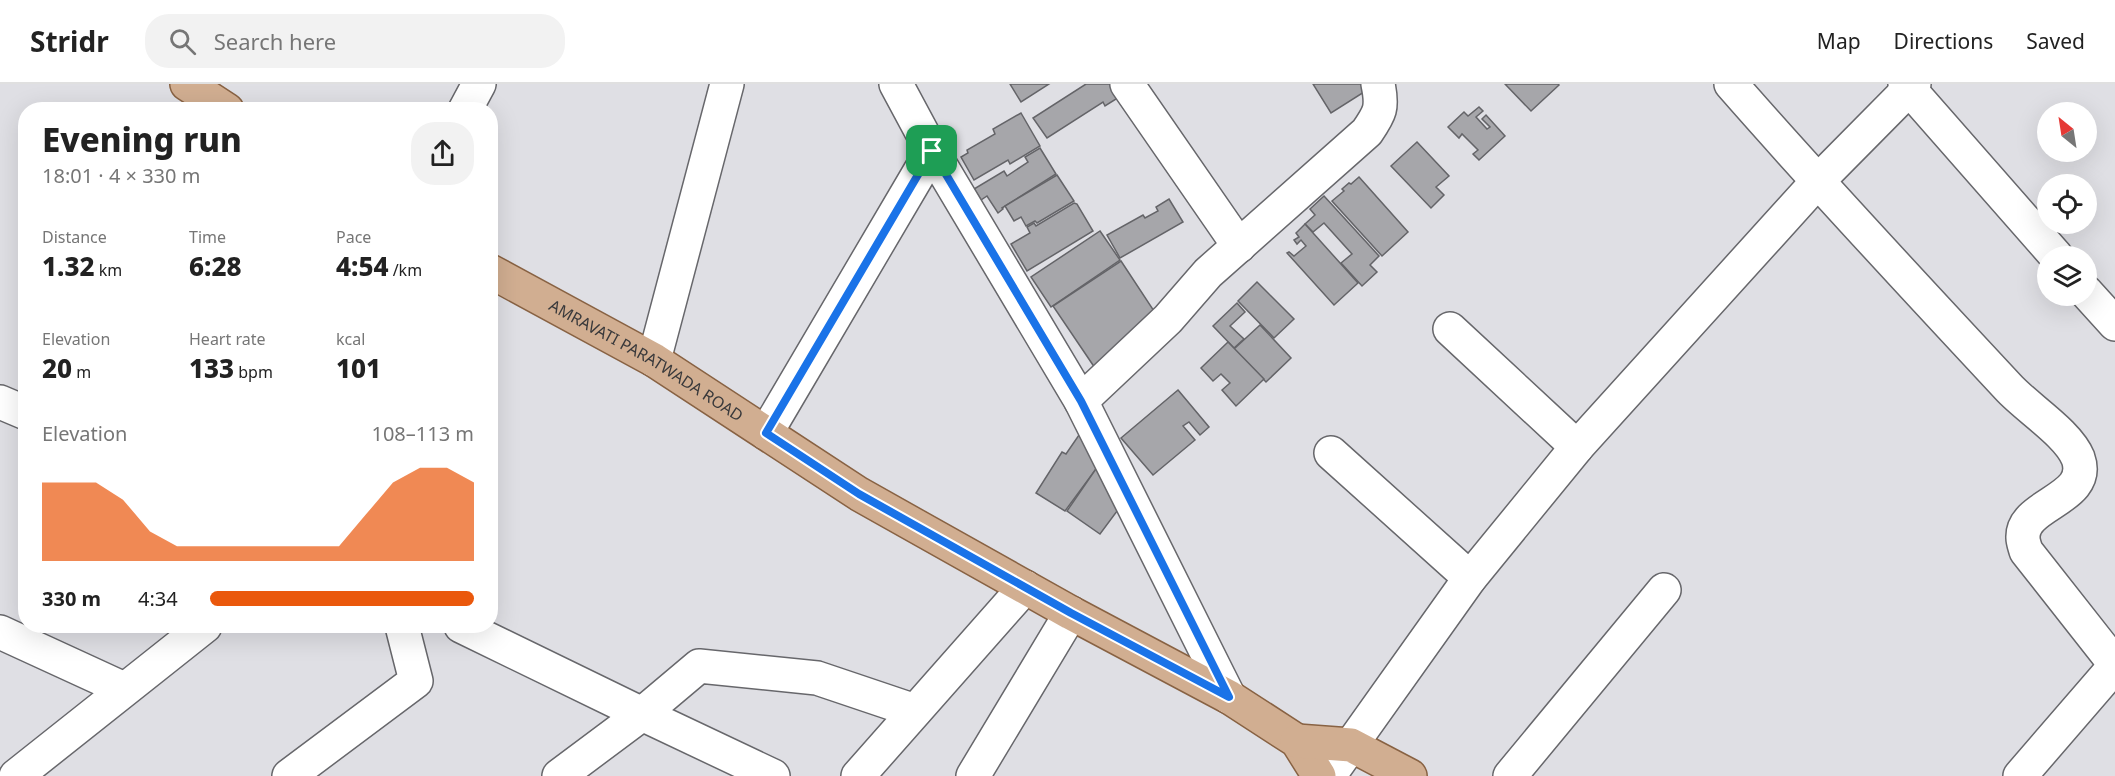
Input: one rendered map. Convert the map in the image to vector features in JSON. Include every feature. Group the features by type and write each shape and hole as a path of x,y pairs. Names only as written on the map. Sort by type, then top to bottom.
{"main road":[{"path":"187,84 215,102"},
{"name":"AMRAVATI PARATWADA ROAD","path":"498,275 654,360 859,494 1071,613 1229,697 1297,741 1319,776"},
{"name":"AMRAVATI PARATWADA ROAD","path":"1297,741 1351,745 1410,776"}],"street":[{"path":"469,102 479,84"},
{"path":"654,360 728,84"},
{"path":"896,84 932,151 1081,401 1229,697"},
{"path":"1127,84 1239,246"},
{"path":"1081,401 1168,319 1208,273 1367,132 1380,113 1381,98 1377,84"},
{"path":"1731,84 1817,182 2011,390 2068,441 2078,458 2080,473 2075,485 2027,522 2023,536 2026,551 2115,665 2025,774"},
{"path":"1329,776 1470,578 1577,447 1817,182 1909,85 2047,246"},
{"path":"766,433 932,151"},
{"path":"2097,304 2115,324"},
{"path":"1450,330 1577,447"},
{"path":"0,402 18,410"},
{"path":"1331,453 1470,578"},
{"path":"858,776 1025,587"},
{"path":"1510,776 1664,590"},
{"path":"973,776 1071,613"},
{"path":"0,632 124,689"},
{"path":"16,776 196,633"},
{"path":"289,776 416,681 404,633"},
{"path":"475,633 773,776"},
{"path":"559,776 642,714 699,666 818,678 915,711"}],"building":[{"path":"1010,84 1049,84 1021,102"},
{"path":"1086,84 1117,84 1124,94 1105,106 1103,102 1047,138 1033,118"},
{"path":"1313,84 1370,84 1372,87 1331,113"},
{"path":"1505,84 1558,84 1559,85 1531,111"},
{"path":"1479,107 1483,111 1476,117 1487,129 1490,127 1482,119 1486,115 1505,136 1479,160 1473,154 1478,150 1462,134 1459,138 1448,127 1464,112 1468,116"},
{"path":"1021,113 1040,146 1010,164 1008,160 974,180 961,157 968,153 967,150 995,134 993,129"},
{"path":"1417,142 1449,176 1436,187 1444,195 1431,208 1391,166"},
{"path":"1040,148 1056,174 1002,208 998,213 987,196 981,200 974,189 1004,171 1007,176 1028,162 1025,157"},
{"path":"1057,175 1074,201 1037,223 1035,221 1026,226 1021,217 1014,221 1005,206"},
{"path":"1359,177 1408,232 1382,256 1332,201 1344,191 1342,189"},
{"path":"1324,196 1379,256 1370,265 1377,272 1362,286 1341,263 1352,254 1324,223 1313,232 1305,224 1315,215 1310,209"},
{"path":"1169,199 1183,222 1120,258 1107,235 1143,215 1145,218 1158,211 1156,207"},
{"path":"1074,203 1077,204 1093,231 1027,271 1011,244 1030,233 1027,227 1034,223 1036,226"},
{"path":"1305,224 1358,283 1334,305 1287,253 1294,256 1306,246 1301,240 1297,244 1294,240 1299,237 1296,233"},
{"path":"1100,231 1120,260 1051,307 1031,277"},
{"path":"1121,261 1156,314 1095,368 1053,306"},
{"path":"1257,282 1294,319 1274,338 1238,301"},
{"path":"1237,303 1245,312 1230,326 1244,339 1234,348 1213,326"},
{"path":"1260,325 1291,358 1266,382 1234,349"},
{"path":"1228,342 1264,379 1236,406 1222,390 1230,383 1221,374 1213,381 1201,368"},
{"path":"1178,390 1209,427 1200,435 1189,422 1183,426 1195,440 1153,475 1121,438"},
{"path":"1079,435 1085,439 1099,465 1065,511 1036,493 1062,452 1066,454"},
{"path":"1100,463 1123,503 1100,534 1067,511"}],"route":[{"path":"932,151 1081,401 1229,697 1071,613 859,494 766,433 932,151"}]}
